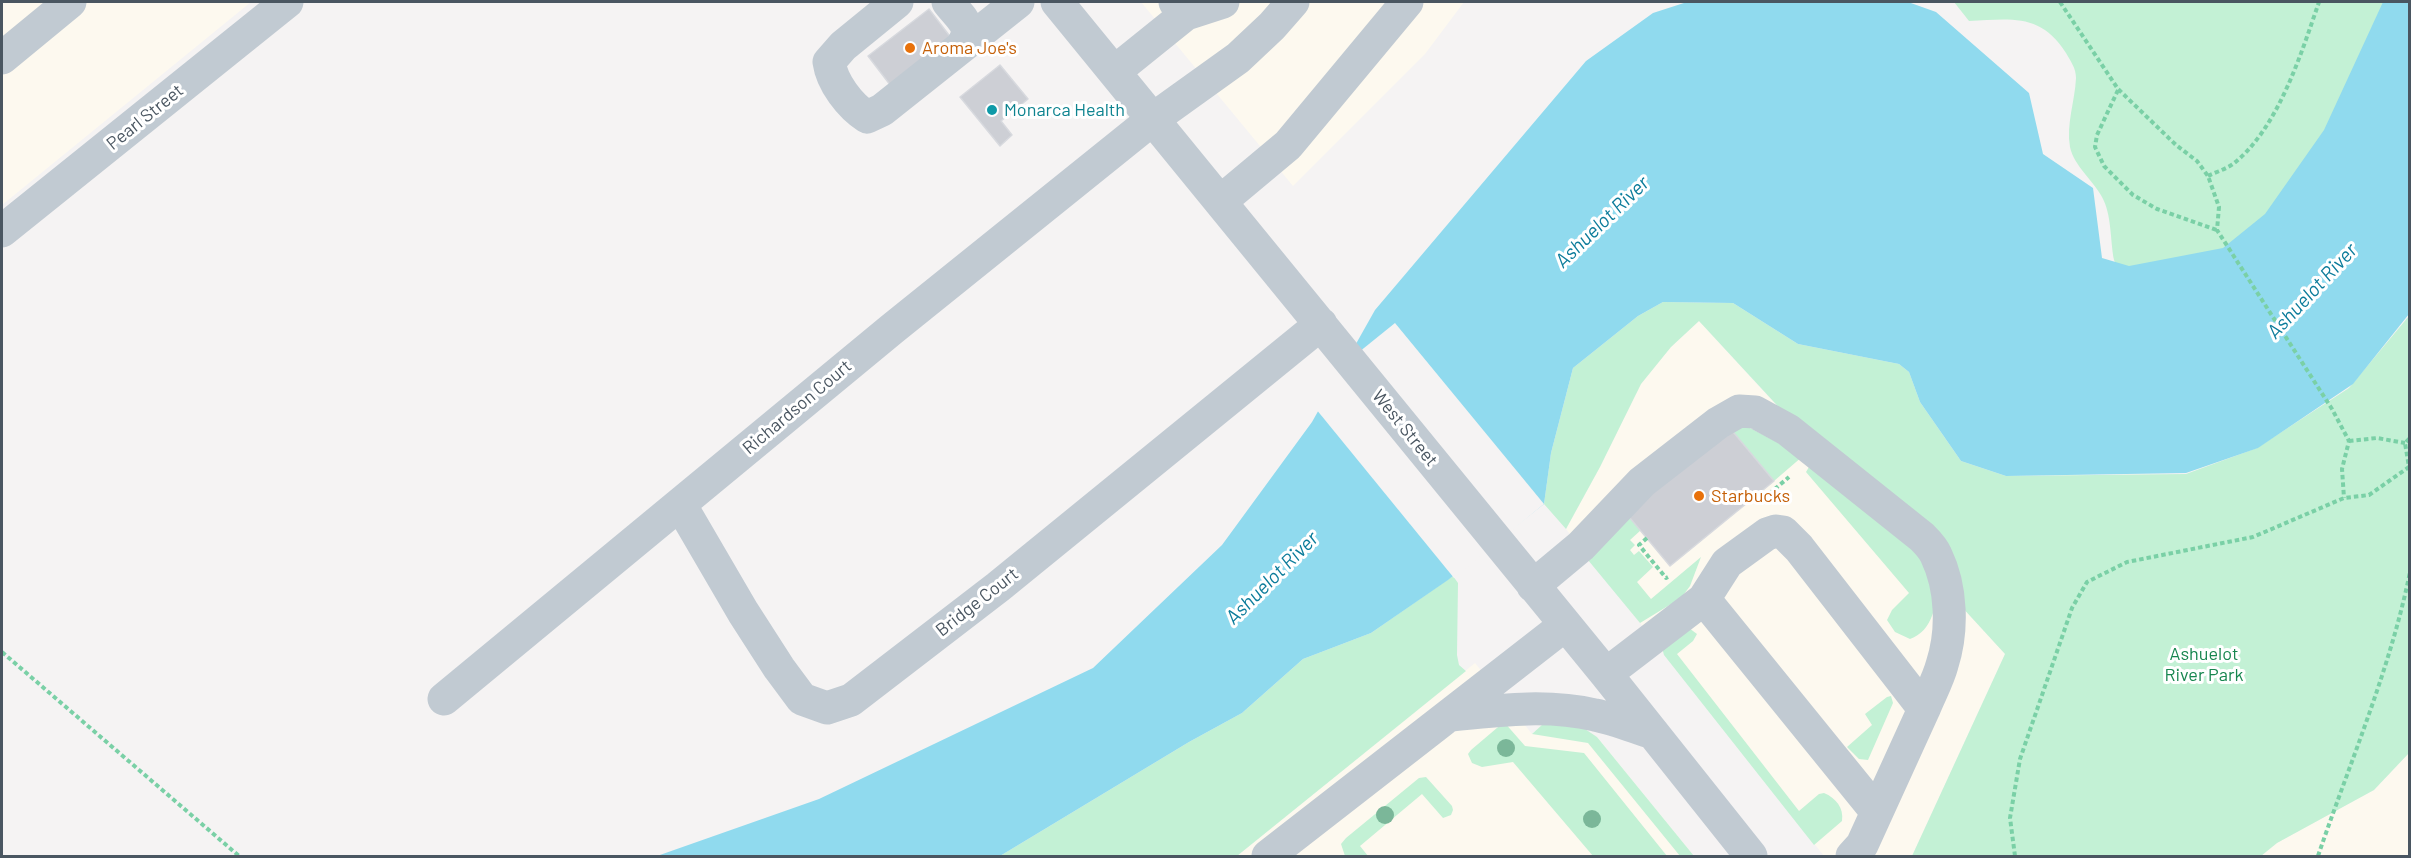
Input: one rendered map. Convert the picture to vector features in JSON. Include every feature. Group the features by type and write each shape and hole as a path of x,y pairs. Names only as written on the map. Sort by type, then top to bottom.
{"street":[{"path":"2,58 70,2"},
{"name":"Pearl Street","path":"2,231 287,2"},
{"path":"897,2 843,46 829,62 831,75 861,113 867,117 874,116 1018,2"},
{"path":"948,2 968,27 968,38 961,47"},
{"name":"West Street","path":"1058,2 1606,674 1653,733 1738,850"},
{"path":"1114,72 1181,8 1223,2"},
{"name":"Richardson Court","path":"444,699 892,329 1153,119 1238,58 1272,26 1293,2"},
{"path":"1221,201 1288,146 1407,2"},
{"name":"Bridge Court","path":"680,504 778,668 801,699 827,708 851,700 988,594 1321,324"},
{"path":"1533,586 1581,546 1637,487 1718,423 1739,411 1755,412 1788,430 1922,537 1936,553 1949,606 1948,638 1942,666 1862,845 1852,856"},
{"path":"1606,674 1704,599 1720,572 1735,556 1767,534 1776,531 1783,532 1799,548 1924,709"},
{"path":"1704,599 1876,811"},
{"path":"1268,856 1564,625"},
{"path":"1451,715 1546,708 1596,715 1653,733"}],"path":[{"path":"2060,2 2118,90 2176,145 2197,161 2208,176 2219,207 2217,230 2349,441 2342,469 2344,498"},
{"path":"2208,176 2232,165 2251,145 2273,114 2298,59 2319,2"},
{"path":"2118,90 2097,135 2096,147 2104,166 2133,195 2157,209 2217,230"},
{"path":"2349,441 2378,438 2405,443"},
{"path":"2015,856 2010,818 2020,759 2072,608 2087,582 2127,562 2253,537 2344,498 2369,495 2409,468 2405,443 2409,438"},
{"path":"2318,856 2386,665 2403,606 2409,572"},
{"path":"2,652 239,856"}],"shaded area":[{"path":"2,2 251,2 2,205"},
{"path":"1141,2 1464,2 1425,54 1293,186"},
{"path":"1699,321 2005,654 1912,856 1824,856 1566,529 1641,384 1671,347"},
{"path":"1475,663 1532,734 1543,724 1597,737 1694,856 1237,856"},
{"path":"2409,753 2409,856 2261,856 2277,843 2374,790"}],"green space":[{"path":"1954,2 2409,2 2270,259 2122,276 2114,260 2105,204 2075,160 2070,147 2069,130 2076,78 2074,68 2066,53 2056,40 2035,25 2012,20 1969,21"},
{"name":"Ashuelot River Park","path":"1663,302 1733,303 1798,344 1899,364 1909,372 1920,402 1961,461 2006,476 2186,474 2257,448 2349,388 2409,316 2409,753 2374,790 2277,843 2261,856 1912,856 2005,654 1938,581 1935,607 1924,630 1910,639 1895,632 1887,620 1892,610 1909,593 1806,472 1809,467 1873,509 1699,321 1671,347 1641,384 1566,529 1544,504 1551,453 1573,368 1638,316"},
{"path":"1737,421 1803,456 1774,481 1729,427"},
{"path":"1625,512 1641,530 1630,540 1635,545 1630,550 1634,555 1639,551 1653,567 1637,582 1651,599 1701,557 1690,586 1681,598 1640,623 1588,560"},
{"path":"1453,576 1458,583 1457,655 1459,665 1466,671 1237,856 1000,856 1189,742 1242,713 1303,659 1371,633"},
{"path":"1689,628 1697,634 1693,641 1677,654 1799,811 1819,794 1824,793 1838,804 1842,812 1842,821 1814,845 1664,655 1662,648"},
{"path":"1891,696 1893,703 1868,760 1859,759 1847,747 1872,725 1865,714"},
{"path":"1504,722 1525,746 1584,753 1667,856 1593,856 1513,762 1482,767 1472,763 1468,754 1471,750"},
{"path":"1543,724 1582,727 1597,737 1694,856 1680,856 1588,743 1532,734"},
{"path":"1426,777 1452,806 1451,815 1443,818 1422,794 1360,846 1368,856 1345,856 1341,844 1346,838 1419,778"}],"water":[{"name":"Ashuelot River","path":"1687,2 1908,2 1936,12 2029,93 2043,154 2093,188 2102,258 2129,266 2223,248 2265,214 2324,130 2383,2 2409,2 2409,314 2353,384 2258,448 2186,473 2006,476 1961,461 1920,402 1909,372 1899,364 1798,344 1733,303 1663,302 1638,316 1573,368 1551,453 1544,504 1448,580 1371,633 1303,659 1242,713 1189,742 1000,856 657,856 819,799 1093,668 1222,545 1312,422 1375,310 1586,61 1653,13"}],"pier":[{"path":"1395,323 1544,504 1454,578 1316,409 1338,369"}],"building":[{"name":"Aroma Joe's","path":"929,9 952,39 891,86 868,56"},
{"name":"Monarca Health","path":"1000,65 1028,99 1001,121 1012,135 1000,146 960,97"},
{"name":"Starbucks","path":"1729,427 1774,481 1670,566 1625,512"}],"place":[{"name":"Aroma Joe's","path":"910,48"},
{"name":"Monarca Health","path":"992,110"},
{"name":"Starbucks","path":"1699,496"}]}
